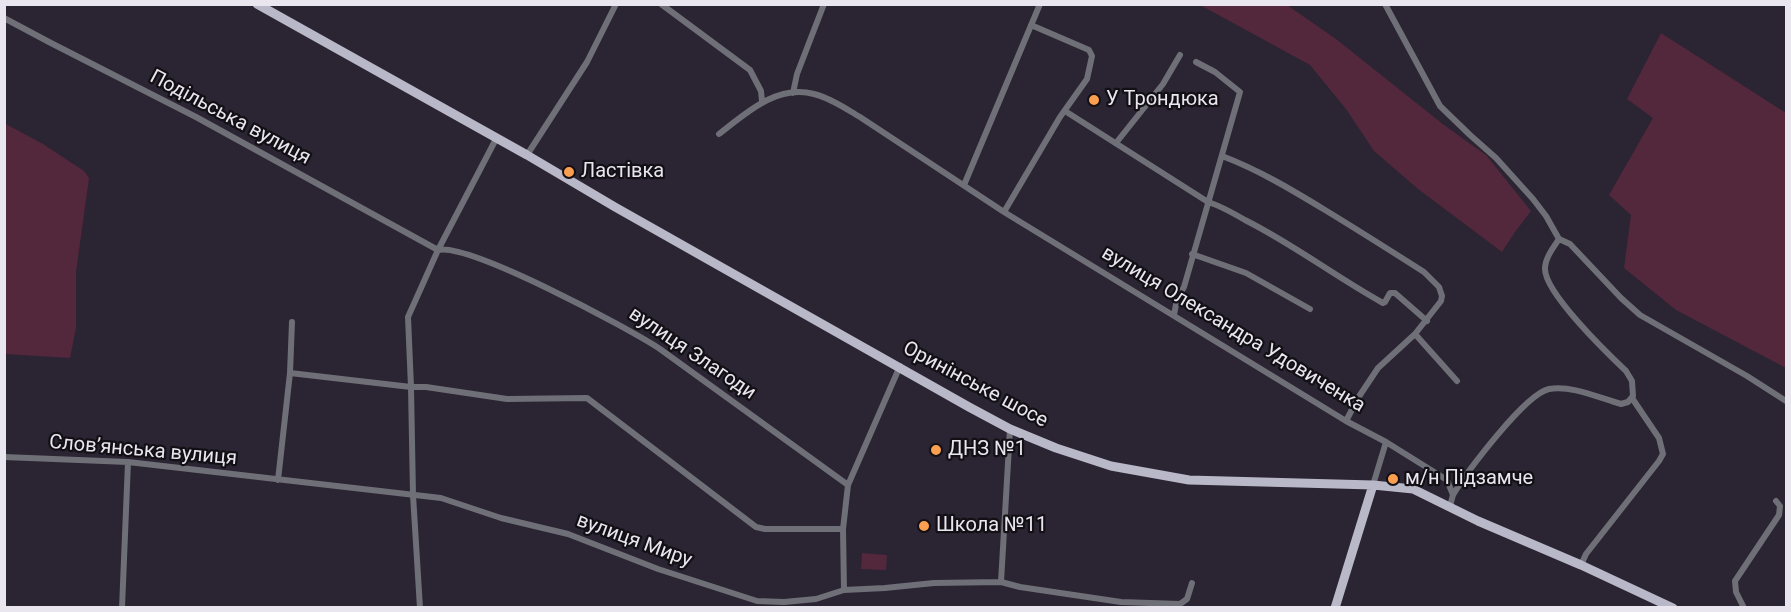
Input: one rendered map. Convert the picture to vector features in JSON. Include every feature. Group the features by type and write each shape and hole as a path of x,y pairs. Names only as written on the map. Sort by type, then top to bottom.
{"main road":[{"name":"Оринінське шосе","path":"257,4 1010,429 1056,448 1111,466 1189,480 1373,485 1413,489 1450,506"},
{"path":"1335,608 1373,485"},
{"path":"1450,506 1478,521 1673,608"}],"street":[{"path":"527,155 587,62 616,4"},
{"path":"660,4 750,70 761,91 762,101"},
{"path":"793,93 797,74 824,4"},
{"path":"964,185 1040,4"},
{"path":"1385,4 1440,106 1496,158 1533,199 1546,216 1558,239 1570,244 1640,315 1786,401"},
{"name":"Подільська вулиця","path":"4,18 196,117 438,250"},
{"path":"1004,212 1087,79 1092,54 1089,50 1031,25"},
{"path":"1116,143 1163,84 1180,55"},
{"path":"1174,315 1240,92 1215,72 1196,62"},
{"name":"вулиця Олександра Удовиченка","path":"719,134 762,101 804,92 826,98 860,117 1004,212 1447,480 1453,495"},
{"path":"1065,111 1208,202 1274,235 1352,286 1383,303 1390,292 1395,293 1427,321"},
{"path":"420,608 413,495 408,317 438,250 496,139"},
{"path":"1222,156 1288,187 1390,250 1434,281 1441,292 1442,298 1427,321 1378,368 1346,421"},
{"path":"1450,506 1453,495 1493,439 1541,392 1556,389 1574,391 1621,404 1632,398 1633,387 1626,371 1555,293 1547,280 1546,262 1558,239"},
{"name":"вулиця Злагоди","path":"438,250 450,249 479,258 526,278 647,340 848,484"},
{"path":"1192,254 1246,273 1310,309"},
{"path":"278,480 290,373 292,322"},
{"path":"1415,334 1457,381"},
{"path":"900,366 848,484 843,529 844,590 934,583 1001,582 1121,605 1182,604 1187,600 1192,583"},
{"path":"290,373 426,387 507,399 587,398 756,526 765,529 843,529"},
{"path":"1581,565 1586,554 1662,458 1663,452 1659,438 1632,398"},
{"path":"1001,582 1010,429"},
{"path":"1373,485 1386,442"},
{"name":"Словʼянська вулиця","path":"4,457 128,462 413,495"},
{"path":"122,608 128,462"},
{"name":"вулиця Миру","path":"413,495 449,500 501,518 568,534 658,569 748,600 771,602 816,599 844,590"},
{"path":"1744,608 1738,597 1735,581 1779,515 1780,506 1776,501"}],"shaded area":[{"path":"1200,5 1287,5 1336,39 1444,125 1486,155 1531,211 1502,252 1418,189 1374,151 1346,109 1310,65"},
{"path":"1661,33 1786,113 1786,368 1676,310 1624,268 1631,215 1609,195 1653,118 1627,99"},
{"path":"4,123 43,144 84,171 89,178 76,272 76,328 70,358 5,354"},
{"path":"862,553 887,555 886,570 861,569"}],"place":[{"name":"У Трондюка","path":"1094,100"},
{"name":"Ластівка","path":"569,172"},
{"name":"ДНЗ №1","path":"936,450"},
{"name":"м/н Підзамче","path":"1393,479"},
{"name":"Школа №11","path":"924,526"}]}
